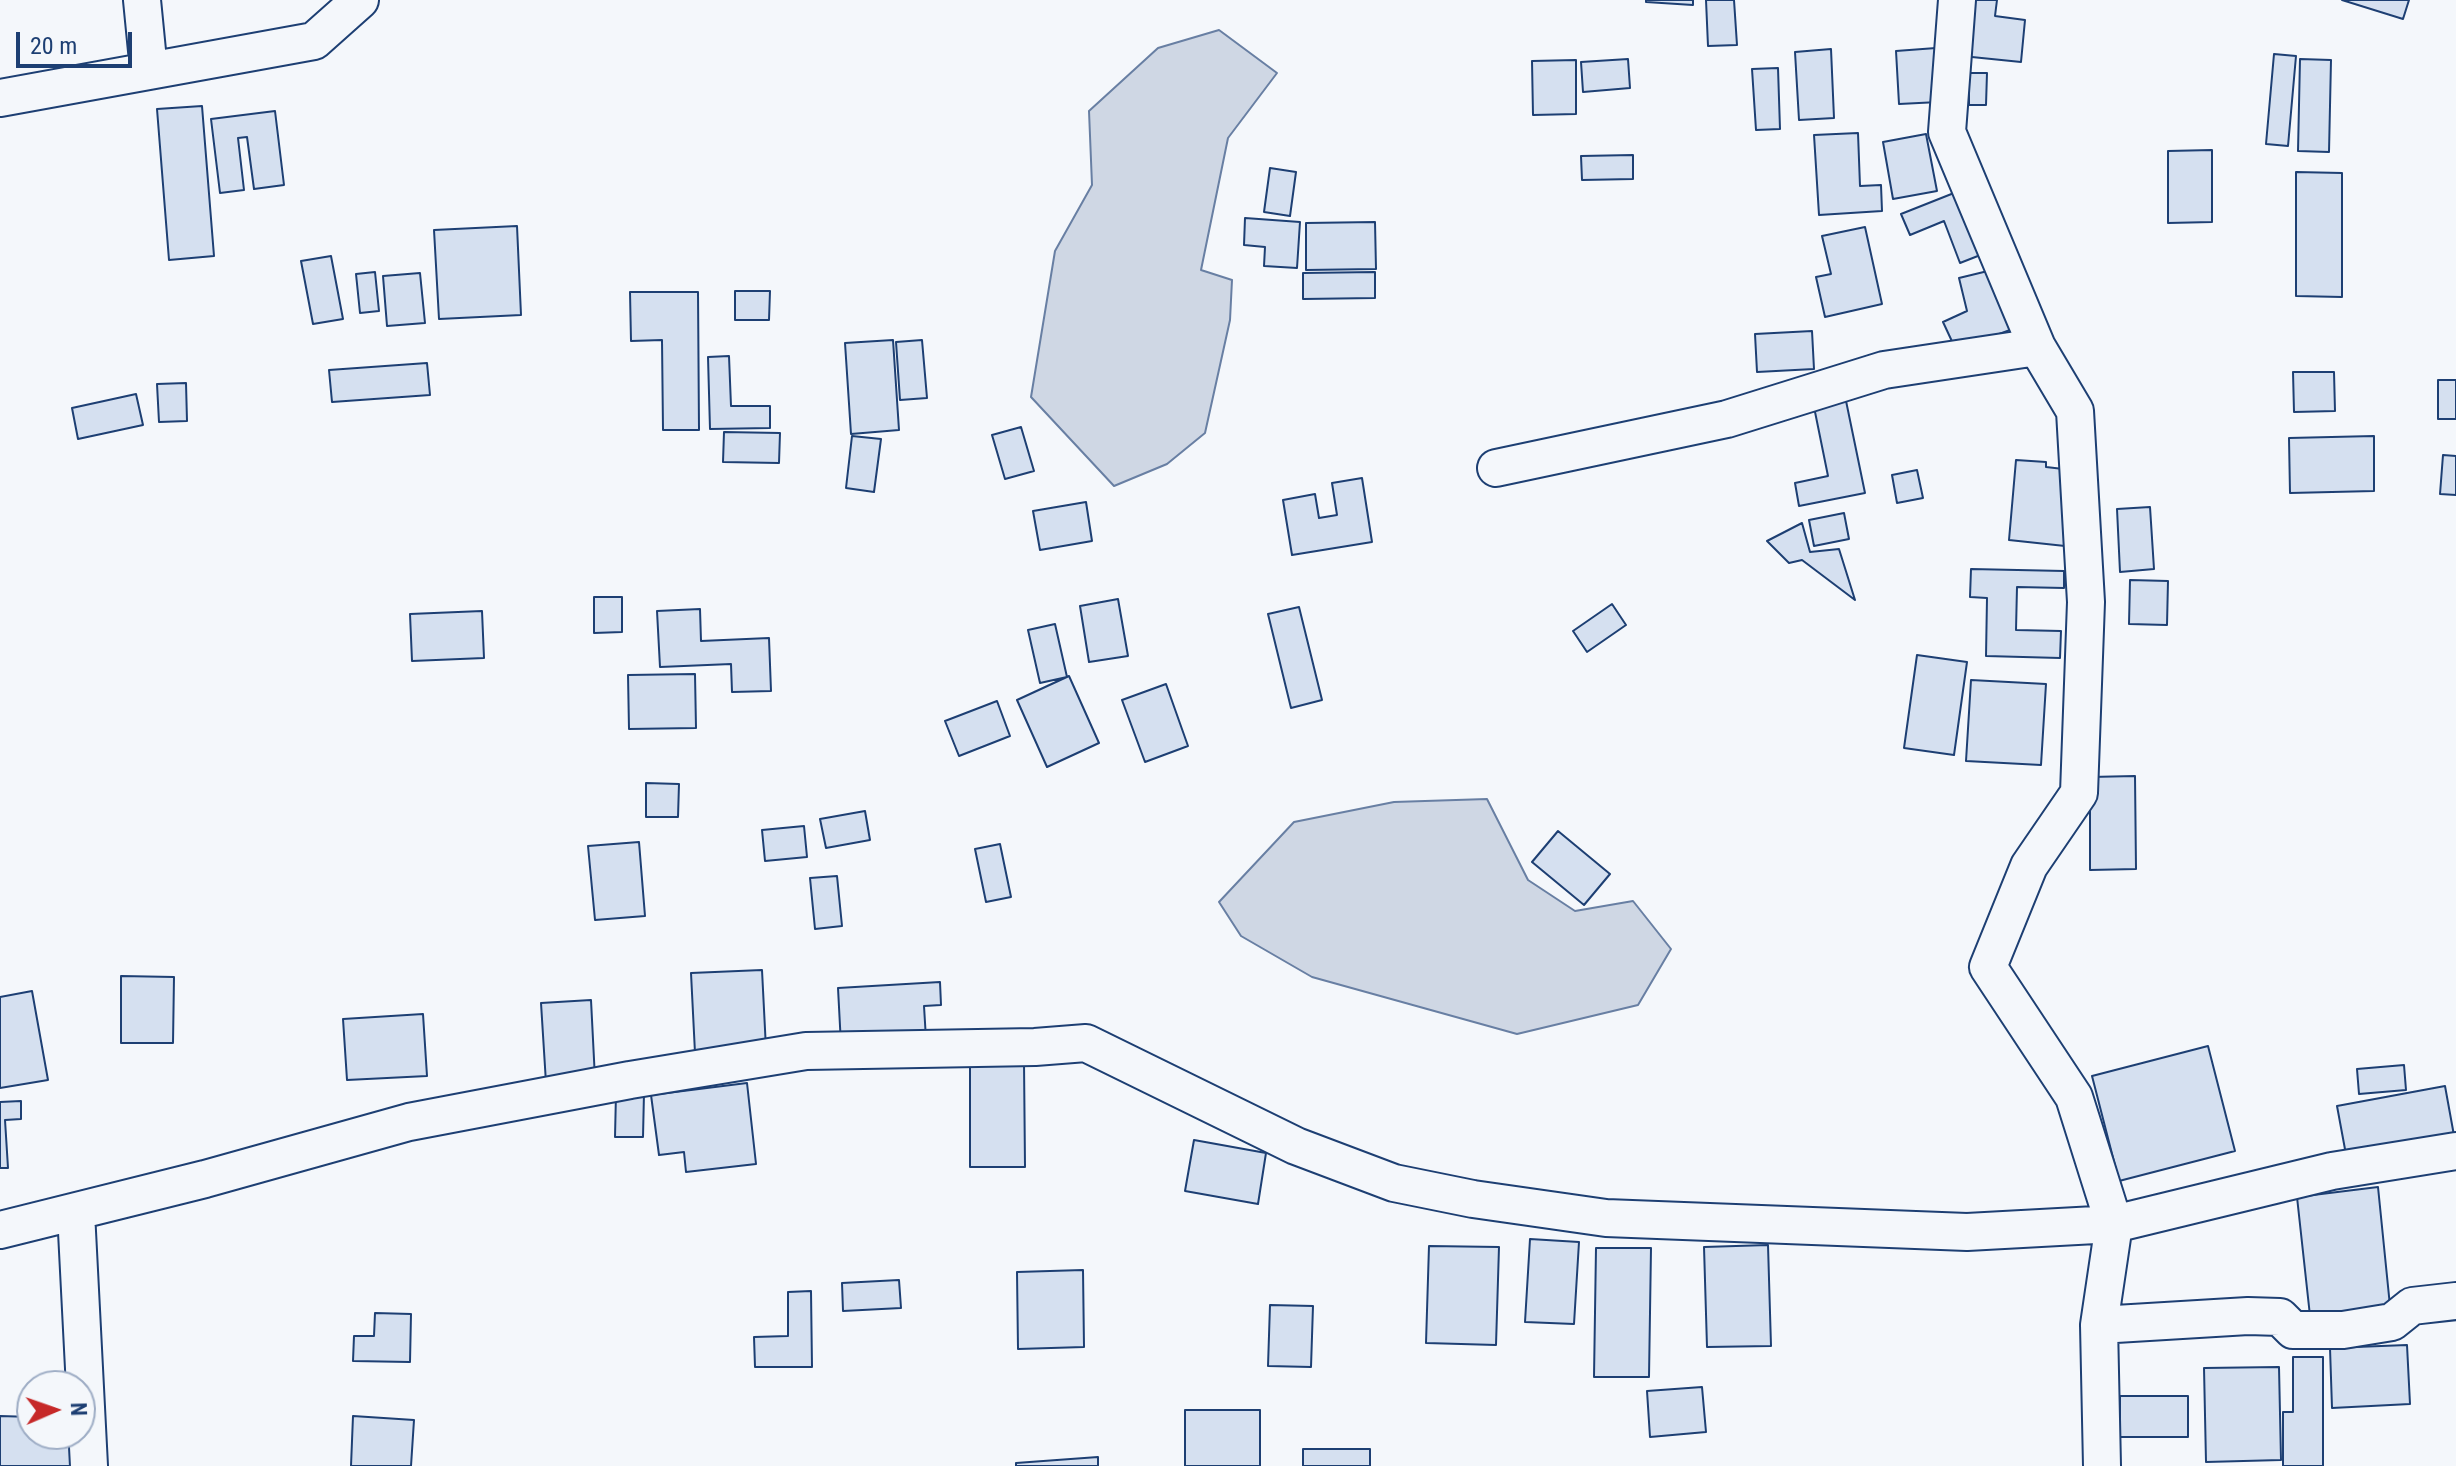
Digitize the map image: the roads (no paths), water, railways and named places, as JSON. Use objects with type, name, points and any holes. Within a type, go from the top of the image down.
[{"type":"street","points":[[142,0],[149,71]]},
{"type":"street","points":[[0,98],[314,41],[360,0]]},
{"type":"street","points":[[1957,0],[1947,132],[2037,347],[2075,411],[2086,602],[2079,793],[2029,866],[1988,967],[2074,1097],[2114,1224],[2099,1325],[2102,1466]]},
{"type":"street","points":[[1496,468],[1727,419],[1884,370],[2037,347]]},
{"type":"street","points":[[0,1230],[409,1122],[630,1080],[806,1051],[1035,1047],[1086,1043],[1296,1146],[1394,1183],[1473,1199],[1606,1218],[1967,1232],[2114,1224],[2332,1171],[2456,1151]]},
{"type":"street","points":[[76,1212],[89,1466]]},
{"type":"street","points":[[2099,1325],[2248,1316],[2280,1317],[2293,1330],[2343,1330],[2392,1322],[2412,1306],[2456,1301]]}]
